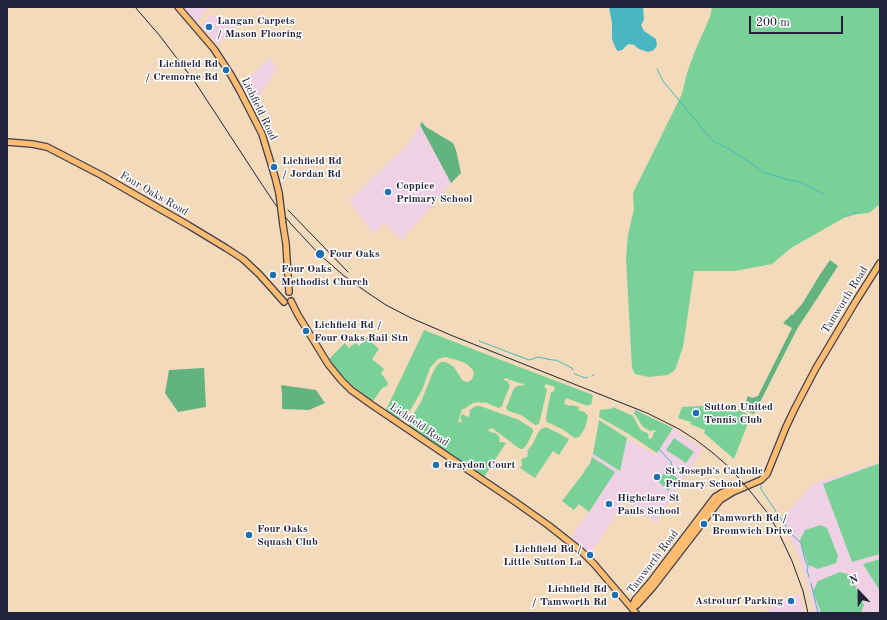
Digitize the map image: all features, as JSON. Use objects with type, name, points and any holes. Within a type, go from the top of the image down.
[{"type":"main road","name":"Lichfield Road","points":[[178,7],[214,48],[240,91],[262,134],[279,193],[286,244],[288,284],[286,293]]},
{"type":"main road","name":"Four Oaks Road","points":[[7,142],[45,146],[101,175],[226,248],[248,263],[287,302]]},
{"type":"main road","name":"Tamworth Road","points":[[632,608],[635,600],[649,584],[715,497],[733,488],[743,488],[761,480],[767,474],[786,427],[816,368],[880,263]]},
{"type":"main road","name":"Four Oaks Road","points":[[276,292],[286,293]]},
{"type":"main road","points":[[286,293],[292,296],[287,302],[283,298],[286,293]]},
{"type":"main road","name":"Lichfield Road","points":[[287,302],[298,315],[333,370],[351,390],[548,525],[581,551],[636,613]]},
{"type":"shaded area","points":[[182,7],[209,7],[197,22]]},
{"type":"shaded area","points":[[211,14],[224,22],[229,17],[237,23],[218,46],[201,26]]},
{"type":"shaded area","points":[[270,57],[276,69],[259,97],[251,102],[242,85]]},
{"type":"shaded area","points":[[420,125],[451,183],[401,240],[384,223],[374,234],[349,201],[406,146]]},
{"type":"shaded area","name":"St Joseph's Catholic Primary School","points":[[673,428],[703,449],[656,523],[625,501],[591,555],[571,538],[615,472],[592,457],[593,454],[620,471],[627,438],[655,455]]},
{"type":"shaded area","points":[[880,460],[880,559],[863,565],[880,591],[880,613],[815,613],[799,557],[781,518],[815,483],[878,463]]},
{"type":"shaded area","points":[[799,593],[804,613],[764,613],[783,601]]},
{"type":"green space","points":[[712,7],[880,7],[880,204],[869,213],[849,215],[791,248],[772,264],[735,271],[694,271],[683,347],[675,370],[668,375],[649,377],[635,374],[632,368],[626,258],[628,235],[634,209],[633,193],[682,94],[687,73],[710,17]]},
{"type":"green space","points":[[422,122],[426,127],[453,143],[461,173],[451,183],[420,125]]},
{"type":"green space","points":[[830,260],[838,266],[797,329],[754,414],[743,410],[748,396],[752,398],[758,396],[792,328],[783,323],[792,314],[794,314],[802,304]]},
{"type":"green space","points":[[424,330],[593,395],[591,405],[588,406],[566,398],[564,404],[579,407],[578,410],[585,412],[588,416],[585,428],[579,437],[575,438],[562,429],[547,422],[546,419],[551,392],[554,391],[555,387],[546,384],[544,387],[547,390],[539,424],[535,425],[521,415],[508,411],[506,408],[514,388],[524,384],[505,378],[504,380],[509,382],[508,383],[510,386],[502,406],[499,408],[484,402],[473,403],[462,409],[458,422],[462,421],[460,418],[462,414],[468,417],[471,409],[476,406],[480,406],[519,420],[533,429],[533,432],[527,444],[523,449],[520,449],[492,428],[488,430],[499,436],[499,442],[506,443],[484,477],[410,427],[409,424],[409,421],[421,402],[437,365],[441,362],[448,363],[454,367],[462,380],[468,382],[472,379],[474,374],[473,370],[467,364],[446,357],[438,359],[430,368],[422,390],[406,417],[399,419],[386,410]]},
{"type":"green space","points":[[367,338],[379,349],[372,359],[384,369],[381,373],[388,383],[387,386],[382,388],[373,401],[351,385],[329,359],[345,343],[349,348],[355,343],[359,346]]},
{"type":"green space","points":[[204,368],[206,407],[178,412],[165,393],[169,370]]},
{"type":"green space","points":[[281,385],[316,390],[325,403],[309,410],[282,409]]},
{"type":"green space","points":[[723,405],[751,415],[734,459],[704,433],[705,430],[690,424],[691,422],[678,418],[682,407]]},
{"type":"green space","points":[[613,407],[633,416],[640,429],[648,434],[649,439],[652,438],[654,432],[656,431],[650,431],[643,427],[634,413],[635,410],[673,428],[657,453],[599,417],[600,410]]},
{"type":"green space","points":[[599,420],[627,438],[620,471],[593,454]]},
{"type":"green space","points":[[546,427],[569,439],[559,455],[553,451],[535,478],[520,468],[522,465],[521,459],[527,457],[527,451],[538,433],[541,429]]},
{"type":"green space","points":[[674,438],[694,452],[686,463],[666,450]]},
{"type":"green space","points":[[592,457],[615,472],[589,512],[579,504],[574,510],[562,501],[582,475]]},
{"type":"green space","points":[[880,463],[880,554],[852,562],[823,484]]},
{"type":"green space","points":[[667,470],[678,479],[668,491],[658,481]]},
{"type":"green space","points":[[821,525],[827,528],[838,556],[836,563],[818,569],[808,565],[800,540],[805,530]]},
{"type":"green space","points":[[880,559],[880,591],[863,564]]},
{"type":"green space","points":[[840,572],[850,575],[864,605],[861,613],[821,613],[813,591],[818,581]]},
{"type":"water","points":[[609,7],[643,7],[644,20],[641,25],[644,31],[656,39],[657,45],[654,50],[648,52],[630,44],[618,51],[612,39],[612,23]]},
{"type":"waterway","points":[[657,69],[663,81],[713,141],[731,150],[762,172],[800,182],[808,186]]},
{"type":"waterway","points":[[810,187],[823,194]]},
{"type":"waterway","points":[[844,216],[849,216],[857,212]]},
{"type":"waterway","points":[[479,341],[529,360],[538,357],[556,360],[572,368],[573,370]]},
{"type":"waterway","points":[[574,373],[585,378],[588,377]]},
{"type":"waterway","points":[[659,449],[671,461],[671,465],[675,467]]},
{"type":"waterway","points":[[678,468],[686,473]]},
{"type":"waterway","points":[[761,485],[761,489],[791,534],[801,543],[808,567],[807,570],[809,577]]},
{"type":"waterway","points":[[811,583],[818,613]]},
{"type":"railway","points":[[135,7],[160,36],[195,82],[275,204],[291,224],[319,254],[343,275],[365,291],[386,305],[411,318],[647,413],[679,429],[696,440],[730,468],[766,511],[777,529],[792,561],[803,591],[808,613]]},
{"type":"railway","points":[[288,210],[348,272]]},
{"type":"place","name":"Langan Carpets / Mason Flooring","points":[[209,27]]},
{"type":"place","name":"Lichfield Rd / Cremorne Rd","points":[[226,70]]},
{"type":"place","name":"Lichfield Rd / Jordan Rd","points":[[274,167]]},
{"type":"place","name":"Coppice Primary School","points":[[388,192]]},
{"type":"place","name":"Four Oaks","points":[[320,254]]},
{"type":"place","name":"Four Oaks Methodist Church","points":[[273,275]]},
{"type":"place","name":"Lichfield Rd / Four Oaks Rail Stn","points":[[306,331]]},
{"type":"place","name":"Sutton United Tennis Club","points":[[696,413]]},
{"type":"place","name":"Graydon Court","points":[[436,465]]},
{"type":"place","name":"St Joseph's Catholic Primary School","points":[[657,477]]},
{"type":"place","name":"Highclare St Pauls School","points":[[609,504]]},
{"type":"place","name":"Tamworth Rd / Bromwich Drive","points":[[704,524]]},
{"type":"place","name":"Four Oaks Squash Club","points":[[249,535]]},
{"type":"place","name":"Lichfield Rd / Little Sutton La","points":[[590,555]]},
{"type":"place","name":"Lichfield Rd / Tamworth Rd","points":[[615,595]]},
{"type":"place","name":"Astroturf Parking","points":[[791,601]]}]
